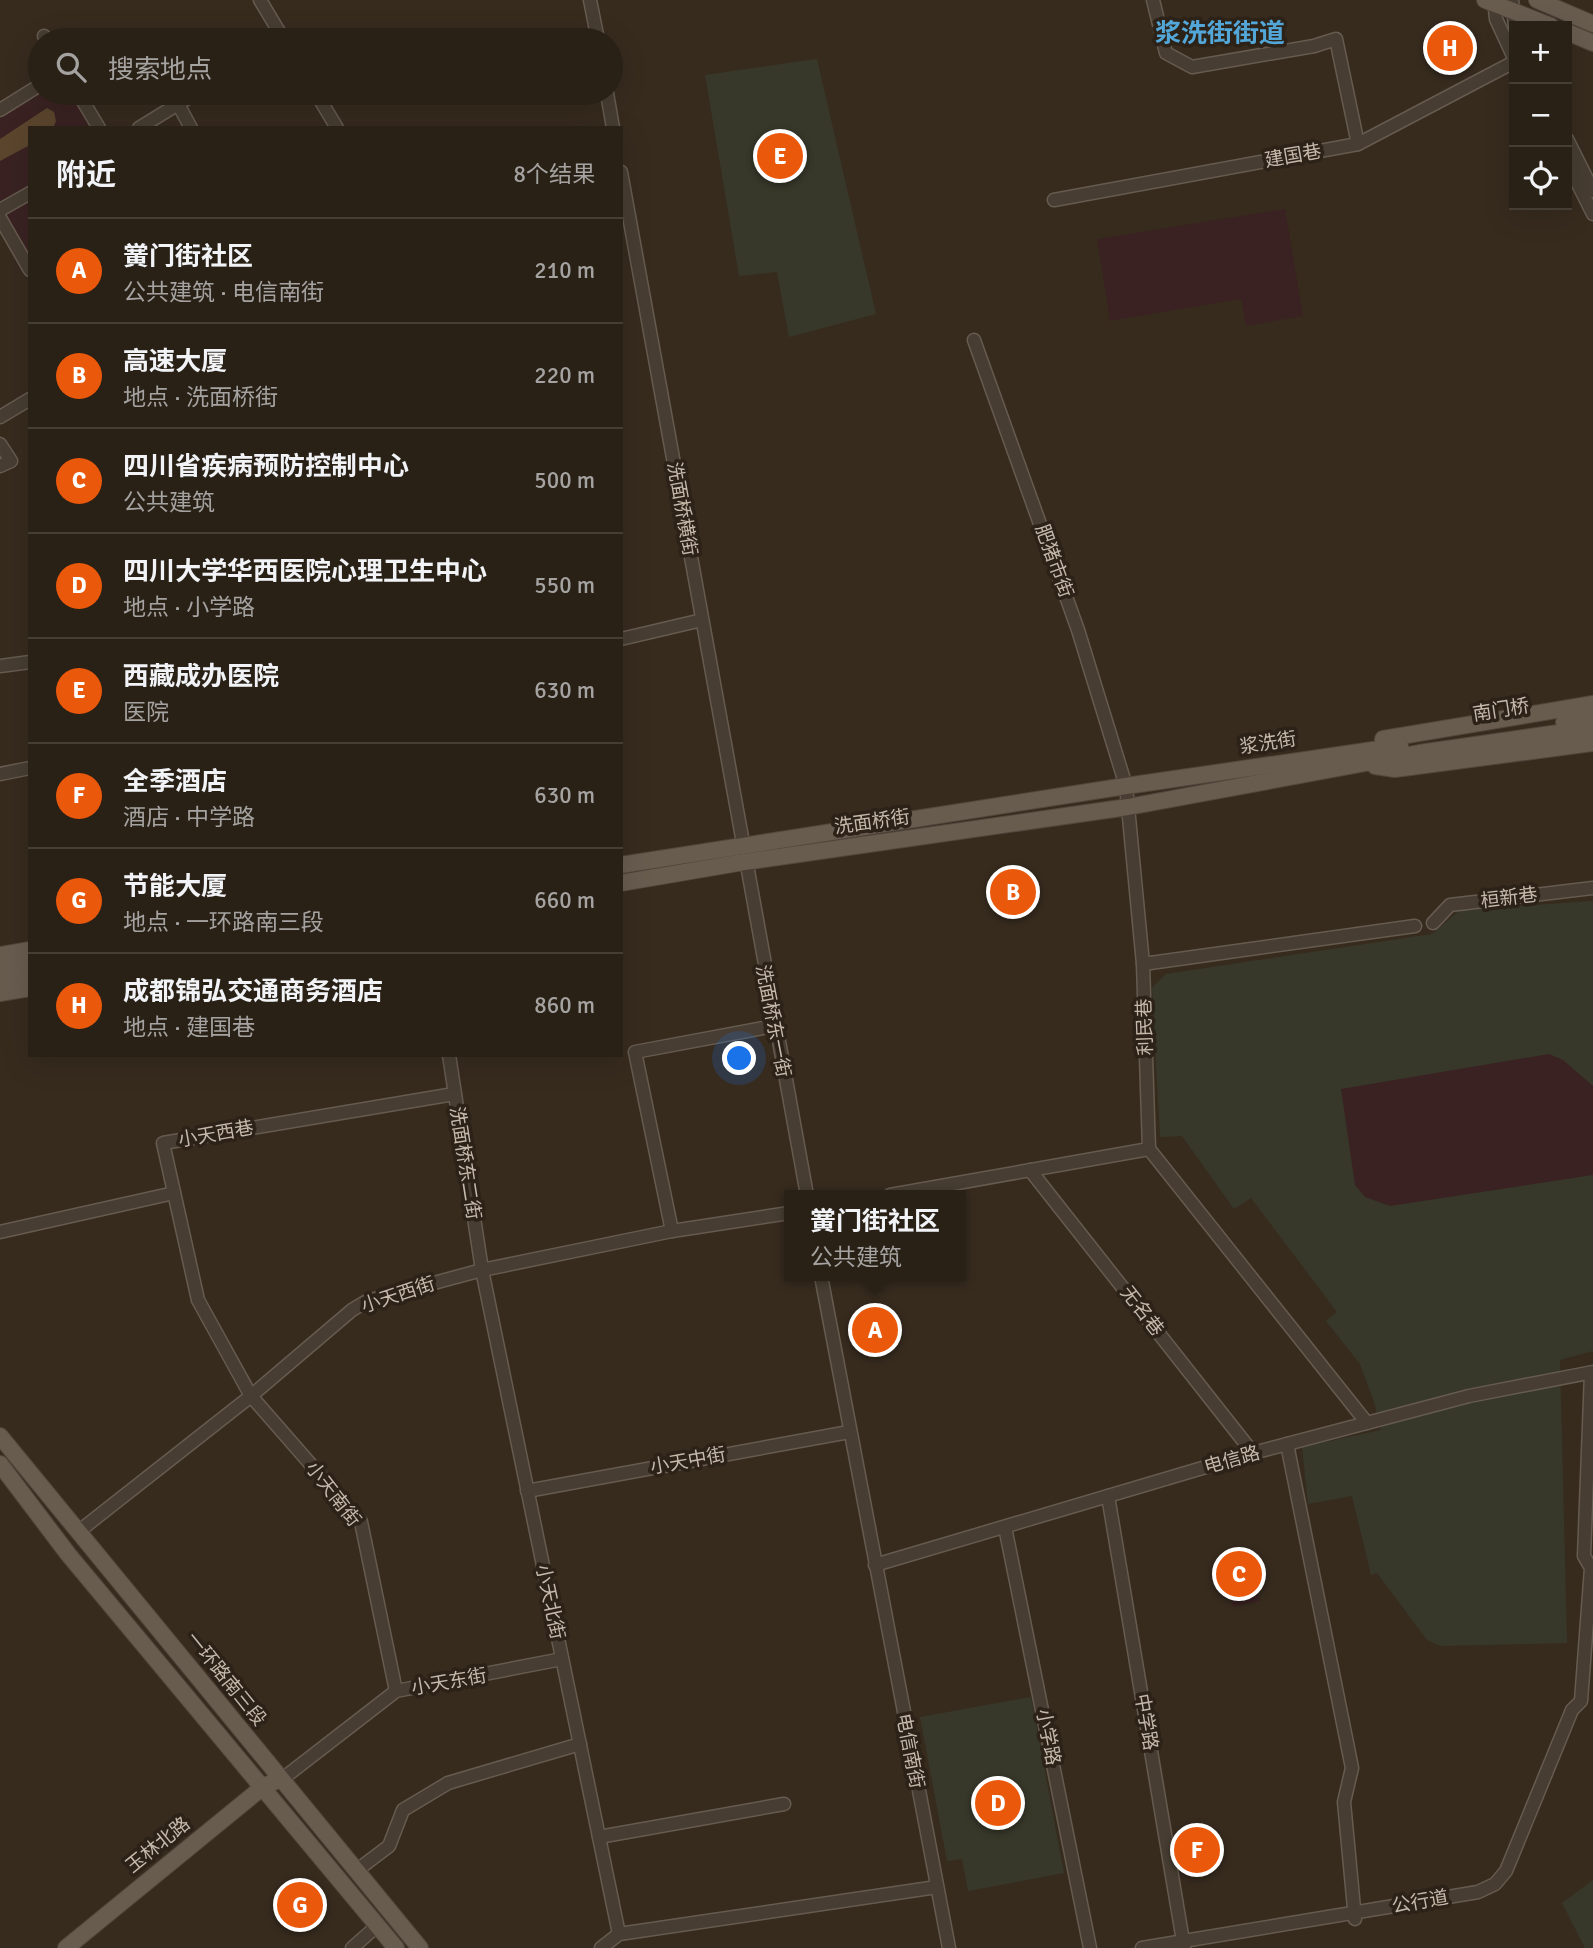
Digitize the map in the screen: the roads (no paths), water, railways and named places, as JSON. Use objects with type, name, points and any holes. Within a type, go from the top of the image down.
[{"type":"main road","points":[[1537,0],[1593,24]]},
{"type":"main road","points":[[1491,1],[1537,21]]},
{"type":"main road","points":[[1572,34],[1593,43]]},
{"type":"main road","points":[[1352,758],[1382,739],[1593,705]]},
{"type":"main road","name":"南门桥","points":[[1418,749],[1593,717]]},
{"type":"main road","name":"南门桥","points":[[1418,749],[1593,729]]},
{"type":"main road","name":"浆洗街","points":[[1128,807],[1352,758],[1395,768],[1593,743]]},
{"type":"main road","name":"浆洗街","points":[[1125,786],[1418,749]]},
{"type":"main road","name":"洗面桥街","points":[[623,883],[744,854],[1125,786]]},
{"type":"main road","name":"洗面桥街","points":[[623,865],[744,854],[1128,807]]},
{"type":"main road","points":[[0,955],[28,950]]},
{"type":"main road","points":[[0,967],[28,962]]},
{"type":"main road","points":[[0,978],[28,973]]},
{"type":"main road","points":[[0,993],[28,988]]},
{"type":"main road","name":"一环路南三段","points":[[0,1436],[420,1948]]},
{"type":"main road","name":"一环路南三段","points":[[0,1464],[68,1554],[264,1786],[396,1948]]},
{"type":"main road","name":"玉林北路","points":[[66,1948],[264,1786],[281,1780]]},
{"type":"main road","points":[[350,1891],[350,1879],[360,1876]]},
{"type":"street","points":[[260,0],[276,28]]},
{"type":"street","points":[[590,0],[595,28]]},
{"type":"street","points":[[1153,0],[1166,53],[1192,68],[1314,46],[1336,39],[1358,144]]},
{"type":"street","points":[[1491,1],[1509,49]]},
{"type":"street","name":"建国巷","points":[[1054,200],[1358,144],[1509,63]]},
{"type":"street","points":[[0,110],[28,92]]},
{"type":"street","points":[[85,105],[98,126]]},
{"type":"street","points":[[142,126],[176,105]]},
{"type":"street","points":[[179,105],[190,126]]},
{"type":"street","points":[[323,105],[336,126]]},
{"type":"street","points":[[609,105],[613,126]]},
{"type":"street","points":[[1571,147],[1593,191]]},
{"type":"street","points":[[1572,172],[1593,214]]},
{"type":"street","name":"洗面桥横街","points":[[623,183],[744,854]]},
{"type":"street","points":[[0,210],[28,194]]},
{"type":"street","points":[[0,218],[28,267]]},
{"type":"street","name":"肥猪市街","points":[[974,340],[1078,630],[1125,786]]},
{"type":"street","points":[[0,417],[28,400]]},
{"type":"street","points":[[0,444],[11,461],[0,466]]},
{"type":"street","points":[[623,639],[702,620]]},
{"type":"street","points":[[0,666],[28,662]]},
{"type":"street","points":[[0,774],[28,768]]},
{"type":"street","name":"利民巷","points":[[1125,786],[1143,964],[1149,1149]]},
{"type":"street","name":"洗面桥东一街","points":[[744,854],[806,1190]]},
{"type":"street","name":"桓新巷","points":[[1433,923],[1450,905],[1593,888]]},
{"type":"street","points":[[1143,964],[1415,926]]},
{"type":"street","points":[[672,1231],[635,1052],[774,1026]]},
{"type":"street","name":"洗面桥东二街","points":[[449,1057],[482,1270]]},
{"type":"street","name":"小天西巷","points":[[251,1396],[198,1300],[163,1143],[454,1094]]},
{"type":"street","points":[[918,1190],[1149,1149],[1367,1423]]},
{"type":"street","name":"无名巷","points":[[1030,1170],[1253,1453]]},
{"type":"street","points":[[0,1232],[174,1193]]},
{"type":"street","name":"小天西街","points":[[78,1532],[251,1396],[352,1310],[367,1301],[482,1270],[672,1231],[784,1214]]},
{"type":"street","name":"小天北街","points":[[482,1270],[619,1934]]},
{"type":"street","name":"电信南街","points":[[822,1281],[949,1948]]},
{"type":"street","name":"电信路","points":[[874,1565],[1253,1453],[1469,1396],[1592,1372]]},
{"type":"street","name":"公行道","points":[[1142,1948],[1181,1945],[1484,1897],[1511,1878],[1581,1701],[1591,1568],[1584,1556],[1592,1372]]},
{"type":"street","name":"小天南街","points":[[251,1396],[360,1522],[396,1691]]},
{"type":"street","name":"小天中街","points":[[527,1491],[849,1432]]},
{"type":"street","points":[[1287,1444],[1352,1768],[1344,1802],[1355,1917]]},
{"type":"street","name":"中学路","points":[[1108,1496],[1181,1945]]},
{"type":"street","name":"小学路","points":[[1005,1527],[1090,1948]]},
{"type":"street","name":"小天东街","points":[[281,1780],[396,1691],[562,1659]]},
{"type":"street","points":[[360,1876],[389,1846],[403,1810],[448,1783],[580,1744]]},
{"type":"street","points":[[599,1837],[784,1804]]},
{"type":"street","points":[[601,1948],[619,1934],[937,1887]]},
{"type":"street","points":[[352,1948],[378,1925]]},
{"type":"place","name":"成都锦弘交通商务酒店","points":[[1450,48]]},
{"type":"place","name":"西藏成办医院","points":[[780,156]]},
{"type":"place","name":"高速大厦","points":[[1013,892]]},
{"type":"place","name":"黉门街社区","points":[[875,1330]]},
{"type":"place","name":"四川省疾病预防控制中心","points":[[1239,1574]]},
{"type":"place","name":"四川大学华西医院心理卫生中心","points":[[998,1803]]},
{"type":"place","name":"全季酒店","points":[[1197,1850]]},
{"type":"place","name":"节能大厦","points":[[300,1905]]},
{"type":"district","name":"浆洗街街道","points":[[1220,34]]}]
